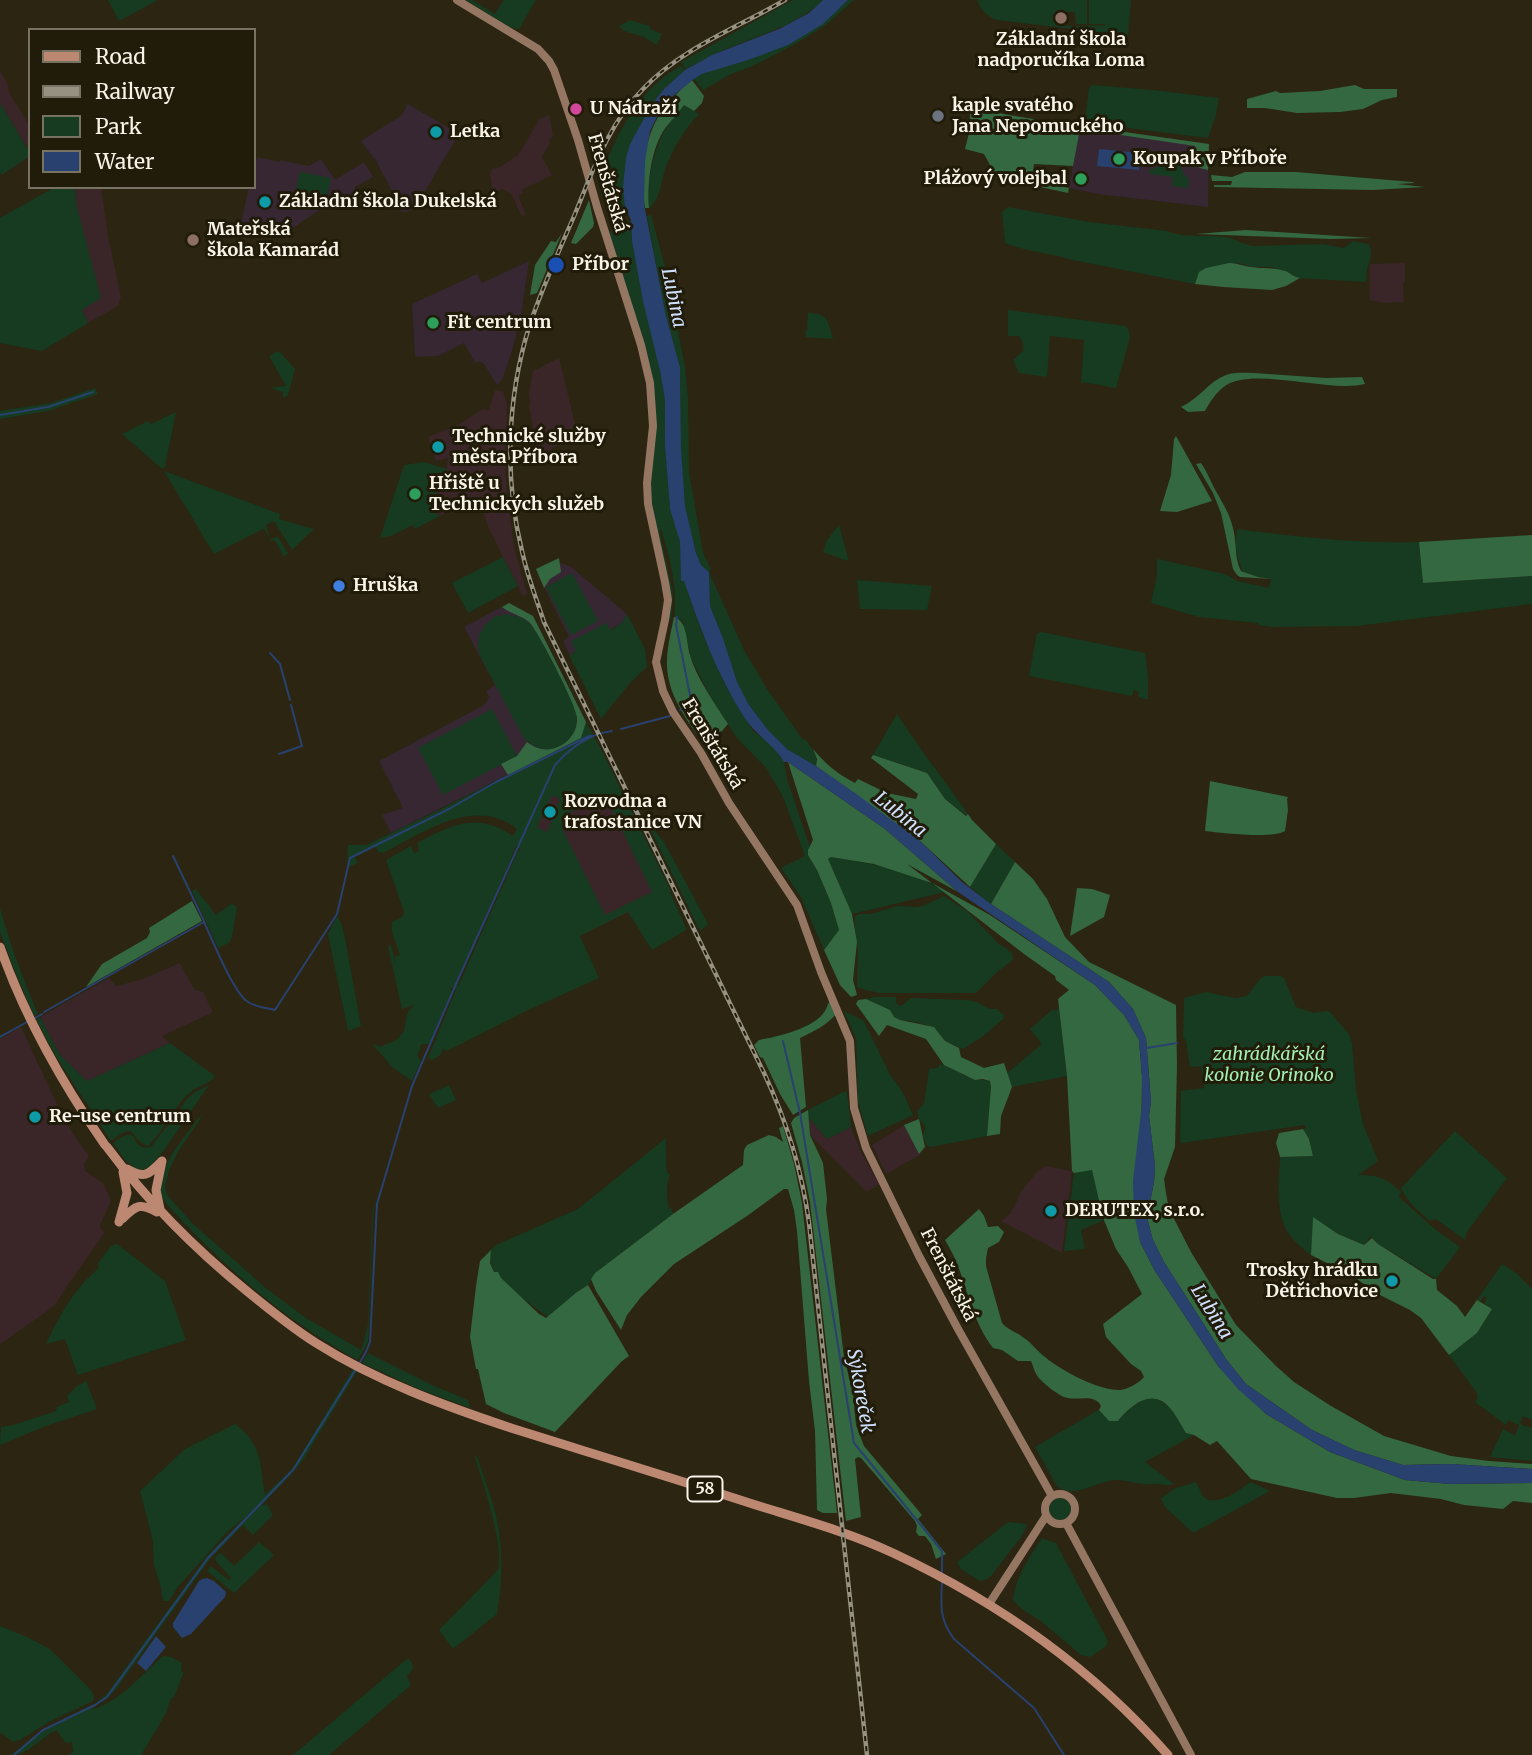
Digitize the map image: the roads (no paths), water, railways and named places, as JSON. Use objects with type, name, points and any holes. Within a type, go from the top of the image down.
[{"type":"main road","name":"Frenštátská","points":[[457,0],[538,50],[554,70],[641,345],[650,383],[653,413],[647,483],[648,504],[668,600],[656,662],[663,691],[673,714],[701,753],[736,814],[792,895],[850,1041],[854,1108],[866,1148],[958,1329],[1052,1496]]},
{"type":"main road","name":"58","points":[[0,947],[39,1039],[81,1109],[122,1167],[162,1214],[214,1264],[271,1311],[317,1343],[412,1392],[464,1412],[816,1524],[891,1552],[989,1604],[1041,1639],[1075,1664],[1168,1755]]},
{"type":"main road","points":[[122,1167],[144,1176],[162,1161],[156,1190],[162,1214]]},
{"type":"main road","points":[[122,1167],[127,1193],[119,1222],[141,1205],[162,1214]]},
{"type":"main road","points":[[989,1604],[1046,1517],[1045,1505],[1052,1496],[1064,1495],[1073,1502],[1074,1514],[1066,1523],[1055,1524],[1046,1517]]},
{"type":"main road","points":[[1066,1523],[1191,1755]]},
{"type":"water","points":[[823,0],[848,0],[823,24],[788,45],[702,74],[673,96],[650,131],[645,161],[644,204],[666,316],[680,367],[685,506],[696,553],[701,565],[709,572],[710,606],[737,682],[749,705],[787,749],[816,766],[920,841],[962,882],[991,904],[1109,982],[1133,1009],[1146,1038],[1151,1102],[1149,1116],[1155,1166],[1147,1218],[1153,1240],[1164,1262],[1226,1359],[1246,1384],[1312,1430],[1354,1450],[1403,1465],[1451,1464],[1532,1469],[1532,1483],[1450,1484],[1405,1480],[1330,1452],[1266,1414],[1238,1389],[1218,1366],[1155,1271],[1140,1242],[1134,1213],[1133,1181],[1142,1104],[1142,1076],[1139,1040],[1124,1015],[1095,985],[958,892],[885,829],[788,762],[784,762],[775,749],[748,723],[717,668],[684,581],[681,581],[680,542],[670,509],[665,446],[665,400],[643,301],[631,220],[625,207],[623,187],[626,158],[630,144],[652,104],[685,70],[712,55],[779,29],[809,13]]},
{"type":"water","name":"Koupak v Příboře","points":[[1099,149],[1140,153],[1139,170],[1097,166]]},
{"type":"water","points":[[207,1578],[226,1592],[225,1597],[191,1634],[182,1638],[173,1623],[199,1581]]},
{"type":"water","points":[[156,1636],[166,1647],[146,1671],[137,1663]]},
{"type":"waterway","points":[[0,415],[48,407],[93,392]]},
{"type":"waterway","points":[[677,617],[676,625],[691,700],[690,704],[680,710]]},
{"type":"waterway","points":[[270,653],[280,664],[290,700]]},
{"type":"waterway","points":[[279,754],[302,746],[291,705]]},
{"type":"waterway","points":[[621,729],[670,716]]},
{"type":"waterway","points":[[359,1364],[370,1342],[377,1204],[412,1086],[555,765],[580,743],[612,731]]},
{"type":"waterway","points":[[44,1012],[204,922],[230,978],[242,997],[254,1005],[275,1010],[337,914],[350,858],[449,809],[496,782],[592,736]]},
{"type":"waterway","points":[[173,856],[204,921]]},
{"type":"waterway","points":[[35,1018],[42,1014]]},
{"type":"waterway","points":[[0,1037],[27,1022]]},
{"type":"waterway","name":"Sýkoreček","points":[[783,1041],[800,1113],[854,1443],[942,1551],[942,1575]]},
{"type":"waterway","points":[[1147,1048],[1177,1043]]},
{"type":"waterway","points":[[14,1755],[43,1730],[107,1697],[208,1558],[293,1470],[356,1369]]},
{"type":"waterway","name":"Sýkoreček","points":[[942,1581],[941,1605],[949,1632],[1034,1708],[1064,1755]]},
{"type":"railway","points":[[785,0],[692,50],[675,62],[631,102],[611,132],[588,181],[529,327],[512,410],[512,495],[522,551],[544,622],[764,1073],[780,1110],[798,1165],[809,1223],[867,1755]]},
{"type":"place","name":"Základní škola nadporučíka Loma","points":[[1061,18]]},
{"type":"place","name":"U Nádraží","points":[[576,109]]},
{"type":"place","name":"kaple svatého Jana Nepomuckého","points":[[938,116]]},
{"type":"place","name":"Letka","points":[[436,132]]},
{"type":"place","name":"Koupak v Příboře","points":[[1119,159]]},
{"type":"place","name":"Plážový volejbal","points":[[1081,179]]},
{"type":"place","name":"Základní škola Dukelská","points":[[265,202]]},
{"type":"place","name":"Mateřská škola Kamarád","points":[[193,240]]},
{"type":"place","name":"Příbor","points":[[556,265]]},
{"type":"place","name":"Fit centrum","points":[[433,323]]},
{"type":"place","name":"Technické služby města Příbora","points":[[438,447]]},
{"type":"place","name":"Hřiště u Technických služeb","points":[[415,494]]},
{"type":"place","name":"Hruška","points":[[339,586]]},
{"type":"place","name":"Rozvodna a trafostanice VN","points":[[550,812]]},
{"type":"place","name":"Re-use centrum","points":[[35,1117]]},
{"type":"place","name":"DERUTEX, s.r.o.","points":[[1051,1211]]},
{"type":"place","name":"Trosky hrádku Dětřichovice","points":[[1392,1281]]},
{"type":"water label","name":"Lubina","points":[[673,298]]},
{"type":"water label","name":"Lubina","points":[[900,815]]},
{"type":"water label","name":"Lubina","points":[[1211,1312]]},
{"type":"park label","name":"zahrádkářská kolonie Orinoko","points":[[1269,1065]]}]
